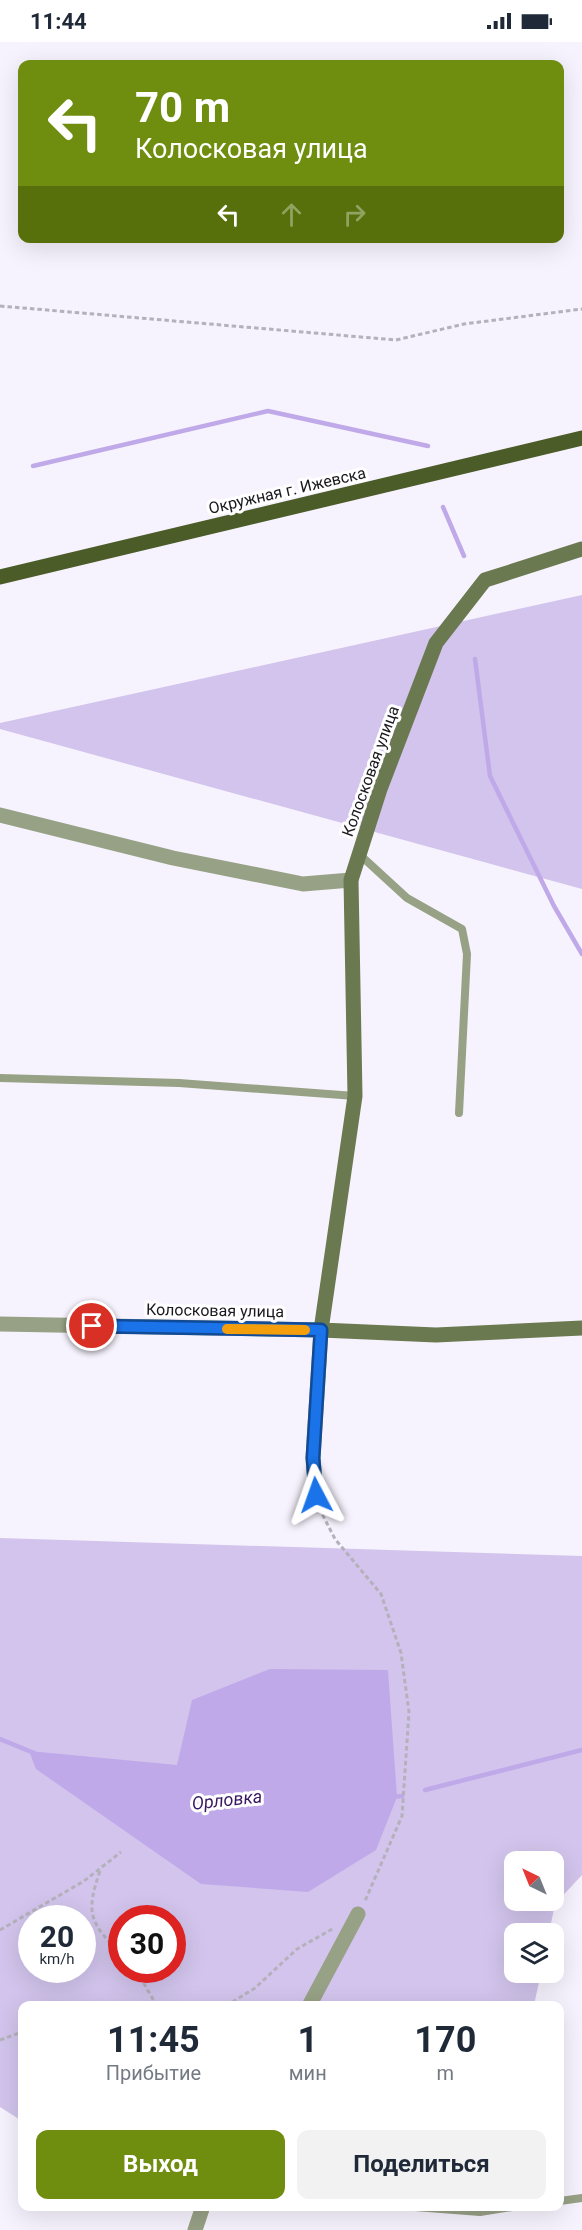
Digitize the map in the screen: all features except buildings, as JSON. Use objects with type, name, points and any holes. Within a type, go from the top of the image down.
[{"type":"main road","name":"Окружная г. Ижевска","points":[[0,577],[582,438]]},
{"type":"street","name":"Колосковая улица","points":[[321,1330],[355,1096],[351,880],[380,789],[436,643],[485,580],[582,549]]},
{"type":"street","points":[[0,815],[173,858],[303,884],[351,880]]},
{"type":"street","name":"Колосковая улица","points":[[0,1324],[321,1330],[436,1335],[582,1328]]},
{"type":"street","points":[[316,1495],[313,1458],[321,1330]]},
{"type":"street","points":[[312,2001],[358,1914]]},
{"type":"street","points":[[195,2230],[201,2211]]},
{"type":"lane","points":[[359,854],[407,898],[462,929],[467,954],[459,1113]]},
{"type":"lane","points":[[0,1078],[179,1083],[355,1096]]},
{"type":"lane","points":[[564,2200],[582,2198]]},
{"type":"lane","points":[[467,2211],[486,2211]]},
{"type":"path","points":[[0,306],[396,340],[464,324],[582,309]]},
{"type":"path","points":[[234,2001],[255,1988],[297,1949],[358,1914],[402,1816],[409,1712],[401,1653],[381,1594],[335,1539],[320,1511],[316,1495]]},
{"type":"path","points":[[0,1930],[100,1870],[121,1851]]},
{"type":"path","points":[[100,1870],[90,1900],[93,1919],[108,1938]]},
{"type":"path","points":[[144,1983],[154,2001]]},
{"type":"path","points":[[0,2040],[18,2033]]},
{"type":"shaded area","points":[[582,595],[582,889],[0,729],[0,723]]},
{"type":"shaded area","points":[[0,1538],[582,1556],[582,1875],[564,1894],[564,1851],[504,1851],[504,1911],[554,1911],[551,1923],[504,1923],[504,1983],[539,1983],[535,2001],[18,2001],[18,2118],[0,2107]]},
{"type":"water","points":[[270,1669],[388,1670],[397,1797],[376,1850],[308,1892],[201,1884],[36,1769],[29,1751],[177,1765],[192,1700]]},
{"type":"waterway","points":[[33,466],[268,411],[428,446]]},
{"type":"waterway","points":[[443,507],[464,556]]},
{"type":"waterway","points":[[475,659],[490,776],[554,906],[582,954]]},
{"type":"waterway","name":"Орловка","points":[[0,1739],[34,1753]]},
{"type":"waterway","name":"Орловка","points":[[425,1790],[582,1750]]},
{"type":"waterway","name":"Орловка","points":[[393,1797],[402,1796]]},
{"type":"slow traffic","points":[[227,1329],[305,1330]]},
{"type":"route","points":[[92,1326],[321,1330],[313,1458],[316,1495]]}]
